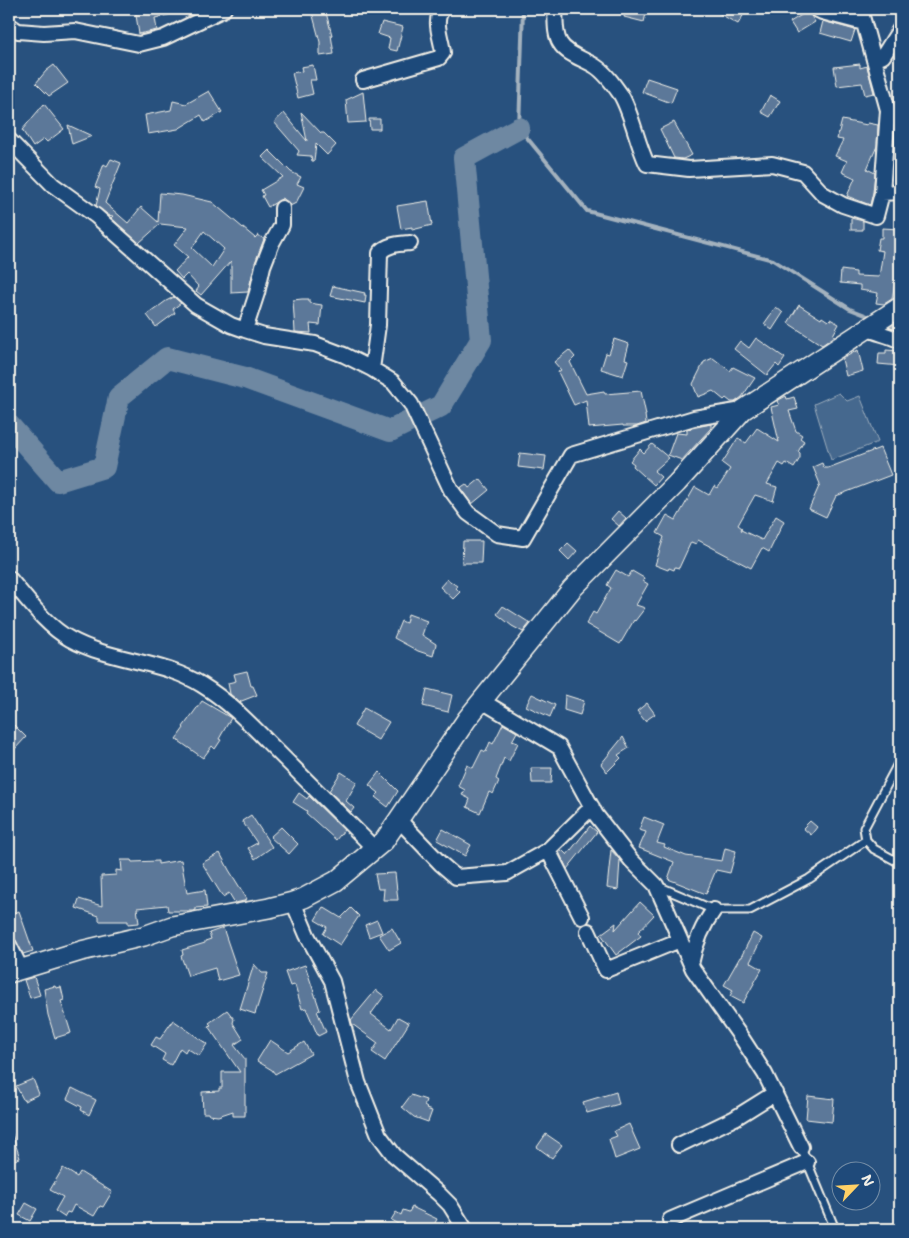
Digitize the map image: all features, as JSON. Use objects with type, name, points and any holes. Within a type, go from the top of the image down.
[{"type":"street","points":[[9,25],[18,31],[44,33],[75,31],[139,44],[163,38],[224,9]]},
{"type":"street","points":[[363,80],[439,58],[442,53],[442,47],[438,13],[443,9]]},
{"type":"street","points":[[555,9],[560,43],[569,51],[597,67],[611,81],[622,97],[648,164],[689,169],[772,164],[803,172],[823,194],[843,205],[876,216],[882,193],[888,110],[860,9]]},
{"type":"street","points":[[816,9],[864,22]]},
{"type":"street","points":[[874,60],[883,56],[900,29]]},
{"type":"street","points":[[9,140],[53,185],[96,216],[196,306],[231,325],[245,330],[264,336],[315,344],[344,355],[372,368],[393,382],[411,404],[451,490],[468,513],[497,534],[524,538],[572,455],[694,418],[743,410]]},
{"type":"street","points":[[882,193],[900,192]]},
{"type":"street","points":[[245,330],[257,293],[263,266],[272,242],[282,225],[282,208]]},
{"type":"street","points":[[372,368],[378,325],[380,252],[389,246],[410,243]]},
{"type":"street","points":[[881,320],[876,333],[891,336],[900,341]]},
{"type":"street","points":[[9,945],[15,971],[81,951],[144,936],[172,926],[293,902],[336,882],[384,841],[467,719],[572,589],[677,482],[743,410],[881,320]]},
{"type":"street","points":[[9,578],[48,622],[71,640],[106,653],[174,671],[201,684],[216,694],[244,719],[375,849]]},
{"type":"street","points":[[482,701],[560,747],[592,807],[631,860],[656,885],[691,964],[704,986],[743,1040],[775,1093],[801,1147]]},
{"type":"street","points":[[399,820],[456,877],[507,873],[548,850],[592,807]]},
{"type":"street","points":[[548,850],[582,917]]},
{"type":"street","points":[[293,902],[307,935],[332,981],[358,1082],[379,1135],[394,1155],[440,1194],[450,1205],[465,1229]]},
{"type":"street","points":[[691,964],[693,952],[704,924],[714,910]]},
{"type":"street","points":[[588,932],[606,970],[680,940]]},
{"type":"street","points":[[679,1145],[735,1118],[775,1093]]},
{"type":"street","points":[[670,1220],[807,1162]]},
{"type":"lane","points":[[900,760],[864,828],[866,840],[874,849],[900,863]]},
{"type":"lane","points":[[656,885],[714,910],[750,910],[809,879],[866,840]]},
{"type":"lane","points":[[801,1147],[835,1229]]},
{"type":"shaded area","points":[[839,393],[847,401],[860,396],[878,442],[831,460],[814,404]]},
{"type":"building","points":[[135,9],[175,9],[176,13],[155,18],[157,30],[139,34]]},
{"type":"building","points":[[325,9],[332,35],[334,54],[320,56],[320,42],[312,12]]},
{"type":"building","points":[[626,9],[647,9],[644,22],[624,17]]},
{"type":"building","points":[[711,9],[734,9],[744,14],[738,24]]},
{"type":"building","points":[[808,11],[815,22],[797,33],[790,22]]},
{"type":"building","points":[[823,21],[855,30],[851,42],[820,33]]},
{"type":"building","points":[[382,22],[403,27],[397,51],[388,49],[390,38],[378,34]]},
{"type":"building","points":[[860,64],[860,68],[867,66],[874,93],[865,95],[862,83],[837,86],[834,67]]},
{"type":"building","points":[[54,65],[68,83],[49,96],[36,83]]},
{"type":"building","points":[[313,65],[316,80],[310,80],[313,94],[298,98],[292,73],[302,71],[301,67]]},
{"type":"building","points":[[647,78],[677,88],[671,103],[642,92]]},
{"type":"building","points":[[209,91],[222,112],[205,122],[201,115],[178,129],[148,134],[145,115],[171,110],[173,101],[186,104]]},
{"type":"building","points":[[363,92],[366,122],[348,123],[346,100]]},
{"type":"building","points":[[770,95],[780,101],[770,117],[761,112]]},
{"type":"building","points":[[44,104],[64,129],[47,142],[44,139],[33,147],[22,130]]},
{"type":"building","points":[[301,112],[321,133],[324,133],[336,145],[327,155],[316,144],[314,161],[312,161],[311,156],[297,155],[299,151],[274,122],[284,113],[307,141]]},
{"type":"building","points":[[369,119],[380,119],[380,129],[370,129]]},
{"type":"building","points":[[842,120],[867,125],[868,123],[878,125],[877,146],[867,169],[875,173],[870,205],[847,196],[855,178],[842,172],[847,161],[835,156],[843,140],[837,139]]},
{"type":"building","points":[[674,122],[692,155],[683,159],[674,158],[660,129]]},
{"type":"building","points":[[68,125],[92,136],[72,144]]},
{"type":"building","points":[[895,132],[900,134],[900,153],[894,151]]},
{"type":"building","points":[[269,150],[291,172],[301,177],[297,184],[304,187],[296,203],[290,206],[283,198],[268,207],[262,196],[264,195],[261,190],[283,177],[262,157]]},
{"type":"building","points":[[111,159],[121,163],[105,203],[128,223],[141,207],[158,222],[160,193],[182,195],[212,202],[255,238],[258,235],[264,239],[255,263],[248,292],[231,293],[231,261],[201,295],[196,291],[199,287],[187,274],[182,279],[175,271],[188,257],[174,245],[188,227],[160,224],[139,243],[111,218],[113,216],[108,215],[96,206],[100,189],[95,187],[104,164],[107,166]],"holes":[[[204,231],[224,249],[212,267],[192,248]]]},
{"type":"building","points":[[428,201],[432,225],[412,230],[412,227],[401,229],[397,206]]},
{"type":"building","points":[[851,218],[863,221],[863,230],[851,230]]},
{"type":"building","points":[[882,228],[900,229],[900,283],[895,283],[892,299],[884,304],[876,303],[878,293],[860,290],[860,285],[840,283],[841,270],[856,272],[856,276],[879,277],[883,251],[877,250],[879,238],[882,238]]},
{"type":"building","points":[[333,286],[365,293],[365,303],[330,296]]},
{"type":"building","points":[[174,297],[181,303],[173,309],[175,313],[156,327],[147,315]]},
{"type":"building","points":[[309,299],[309,303],[322,305],[320,325],[310,324],[311,333],[295,332],[293,300]]},
{"type":"building","points":[[799,305],[821,319],[822,317],[828,321],[830,319],[839,324],[833,335],[835,336],[822,345],[788,323]]},
{"type":"building","points":[[776,307],[783,313],[772,330],[764,324]]},
{"type":"building","points":[[756,338],[785,358],[779,367],[776,364],[767,375],[734,349],[740,341],[749,348]]},
{"type":"building","points":[[614,339],[629,344],[625,359],[628,360],[623,376],[601,369],[606,353],[609,354]]},
{"type":"building","points":[[569,350],[575,357],[570,362],[586,394],[604,391],[605,394],[641,391],[646,423],[637,426],[623,425],[589,428],[586,400],[574,405],[558,372],[561,370],[554,362]]},
{"type":"building","points":[[858,350],[863,371],[846,376],[842,359]]},
{"type":"building","points":[[886,350],[900,351],[900,366],[878,364],[879,353],[886,353]]},
{"type":"building","points":[[713,358],[730,371],[733,367],[755,378],[742,397],[735,402],[731,402],[726,398],[724,400],[713,391],[698,397],[693,384],[704,362]]},
{"type":"building","points":[[786,396],[787,399],[794,397],[798,409],[789,411],[796,431],[802,435],[800,438],[804,441],[798,452],[800,458],[794,468],[786,463],[784,466],[779,463],[767,484],[777,487],[773,501],[755,495],[738,525],[742,528],[741,530],[762,540],[776,516],[784,521],[769,552],[762,548],[751,568],[698,540],[696,544],[691,542],[679,568],[675,567],[674,570],[669,568],[668,570],[655,565],[664,537],[657,533],[667,515],[676,520],[695,487],[709,495],[714,486],[718,488],[730,469],[722,463],[738,438],[746,443],[757,428],[779,442],[771,407],[779,405],[777,401]]},
{"type":"building","points":[[711,424],[711,428],[682,460],[668,455],[676,433],[687,434],[687,429]]},
{"type":"building","points":[[652,444],[669,458],[654,471],[661,477],[654,485],[630,461],[640,449],[644,453]]},
{"type":"building","points":[[880,448],[891,475],[836,496],[826,517],[809,509],[820,484],[813,467],[822,463],[824,468],[828,468]]},
{"type":"building","points":[[520,453],[546,456],[544,470],[518,467]]},
{"type":"building","points":[[480,479],[489,490],[472,504],[460,488],[466,484],[469,488]]},
{"type":"building","points":[[618,511],[626,518],[619,526],[611,519]]},
{"type":"building","points":[[463,541],[482,541],[481,563],[462,563]]},
{"type":"building","points":[[568,543],[577,551],[569,560],[560,551]]},
{"type":"building","points":[[616,570],[628,577],[632,571],[644,578],[643,581],[648,584],[636,605],[645,608],[634,620],[620,644],[586,624],[593,612],[596,614],[611,588],[607,585]]},
{"type":"building","points":[[447,579],[457,586],[456,588],[460,592],[453,599],[440,587]]},
{"type":"building","points":[[503,606],[530,623],[523,632],[497,614]]},
{"type":"building","points":[[408,614],[427,621],[422,635],[436,644],[433,656],[418,651],[394,638],[401,621],[406,623]]},
{"type":"building","points":[[247,671],[251,686],[253,686],[257,695],[239,702],[230,694],[228,683],[236,681],[234,674]]},
{"type":"building","points":[[427,689],[452,695],[448,712],[423,706]]},
{"type":"building","points":[[532,694],[555,705],[550,717],[526,706]]},
{"type":"building","points":[[565,695],[584,701],[580,715],[564,710]]},
{"type":"building","points":[[202,701],[231,718],[215,749],[212,746],[203,758],[176,739]]},
{"type":"building","points":[[647,703],[655,714],[645,721],[637,711]]},
{"type":"building","points":[[364,708],[389,722],[378,740],[354,726]]},
{"type":"building","points":[[503,724],[517,732],[512,741],[518,743],[509,761],[504,758],[496,779],[499,781],[493,794],[489,792],[480,813],[467,807],[470,799],[462,795],[465,790],[458,786],[467,765],[473,768],[482,750],[486,752],[490,742],[493,744]]},
{"type":"building","points":[[14,725],[26,737],[14,750],[9,745],[9,731]]},
{"type":"building","points":[[623,737],[629,748],[618,755],[621,758],[607,772],[601,764]]},
{"type":"building","points":[[531,768],[552,768],[551,783],[532,783]]},
{"type":"building","points":[[341,772],[357,782],[346,801],[354,808],[351,812],[329,791]]},
{"type":"building","points":[[379,772],[398,791],[388,807],[375,797],[379,793],[369,785]]},
{"type":"building","points":[[299,793],[307,799],[309,796],[344,830],[336,840],[306,813],[307,811],[293,802]]},
{"type":"building","points":[[251,815],[272,847],[255,859],[248,848],[257,843],[242,821]]},
{"type":"building","points":[[644,817],[664,825],[657,843],[686,856],[722,861],[725,848],[736,851],[730,873],[716,870],[706,894],[668,879],[674,862],[639,848],[646,832],[639,830]]},
{"type":"building","points":[[810,821],[817,827],[811,835],[803,828]]},
{"type":"building","points":[[590,826],[597,832],[567,869],[559,852],[562,850],[567,855]]},
{"type":"building","points":[[281,827],[298,844],[289,854],[270,837]]},
{"type":"building","points":[[443,829],[471,845],[465,856],[437,840]]},
{"type":"building","points":[[611,850],[620,860],[618,890],[607,888]]},
{"type":"building","points":[[220,853],[247,899],[244,901],[235,903],[229,893],[223,897],[202,863]]},
{"type":"building","points":[[121,860],[131,860],[132,862],[158,861],[158,864],[181,860],[187,893],[205,890],[207,907],[196,908],[194,911],[168,911],[167,905],[137,908],[139,923],[128,924],[128,921],[99,921],[99,916],[76,908],[79,899],[102,906],[101,876],[116,875],[116,870],[122,871]]},
{"type":"building","points":[[395,873],[398,900],[383,900],[384,889],[378,889],[375,874]]},
{"type":"building","points":[[640,902],[654,915],[638,932],[641,936],[616,955],[601,934],[616,923],[615,930]]},
{"type":"building","points":[[323,907],[341,918],[351,908],[359,916],[340,945],[323,934],[327,927],[315,920]]},
{"type":"building","points":[[19,911],[33,951],[23,954],[9,922],[9,915]]},
{"type":"building","points":[[377,920],[382,932],[369,937],[365,925]]},
{"type":"building","points":[[223,928],[239,975],[218,981],[215,968],[188,976],[181,956],[183,955],[182,950],[205,943],[205,941],[211,939],[209,933]]},
{"type":"building","points":[[392,928],[401,943],[389,950],[379,935]]},
{"type":"building","points":[[753,933],[762,938],[750,962],[762,969],[743,1003],[730,996],[733,990],[724,985]]},
{"type":"building","points":[[254,964],[262,973],[268,973],[255,1014],[240,1009]]},
{"type":"building","points":[[305,965],[320,1010],[317,1011],[326,1032],[318,1036],[306,1008],[302,1009],[295,985],[290,986],[285,972]]},
{"type":"building","points":[[34,977],[40,995],[30,998],[24,980]]},
{"type":"building","points":[[55,986],[56,988],[61,987],[64,1000],[61,1001],[71,1033],[55,1038],[48,1015],[44,989]]},
{"type":"building","points":[[376,990],[384,996],[371,1014],[391,1029],[398,1017],[409,1023],[385,1061],[372,1052],[378,1043],[352,1024],[351,1020]]},
{"type":"building","points":[[227,1010],[234,1019],[233,1023],[243,1039],[234,1045],[245,1059],[245,1116],[233,1116],[233,1111],[218,1116],[203,1113],[202,1092],[219,1091],[219,1088],[222,1088],[222,1072],[240,1072],[208,1026],[211,1025],[209,1023]]},
{"type":"building","points":[[173,1020],[207,1044],[199,1056],[187,1048],[185,1052],[180,1048],[171,1065],[162,1060],[165,1054],[151,1045],[156,1037],[160,1039]]},
{"type":"building","points":[[270,1040],[288,1052],[304,1042],[311,1054],[275,1074],[257,1061]]},
{"type":"building","points":[[33,1079],[39,1094],[24,1101],[16,1086]]},
{"type":"building","points":[[72,1088],[96,1100],[89,1115],[81,1110],[82,1107],[67,1099]]},
{"type":"building","points":[[616,1092],[619,1104],[587,1113],[583,1102]]},
{"type":"building","points":[[411,1095],[426,1100],[424,1106],[432,1111],[428,1122],[414,1117],[402,1107]]},
{"type":"building","points":[[808,1096],[834,1099],[832,1122],[806,1119]]},
{"type":"building","points":[[629,1124],[640,1149],[615,1159],[609,1139],[617,1136],[614,1131]]},
{"type":"building","points":[[9,1131],[11,1131],[20,1158],[9,1162]]},
{"type":"building","points":[[546,1134],[562,1145],[552,1158],[537,1147]]},
{"type":"building","points":[[63,1168],[77,1177],[80,1172],[112,1192],[103,1207],[100,1206],[94,1216],[74,1205],[70,1213],[67,1212],[64,1217],[55,1211],[63,1197],[50,1190]]},
{"type":"building","points":[[26,1203],[37,1209],[30,1221],[19,1215]]},
{"type":"building","points":[[412,1207],[437,1219],[432,1229],[406,1229],[391,1220],[396,1212],[401,1215],[403,1210],[409,1212]]},
{"type":"waterway","points":[[523,9],[519,128],[587,211],[773,260],[850,309],[873,318]]},
{"type":"waterway","points":[[9,425],[58,481],[104,467],[119,397],[167,358],[245,378],[390,431],[441,406],[481,340],[464,158],[519,128]]},
{"type":"waterway","points":[[887,323],[900,329]]}]
